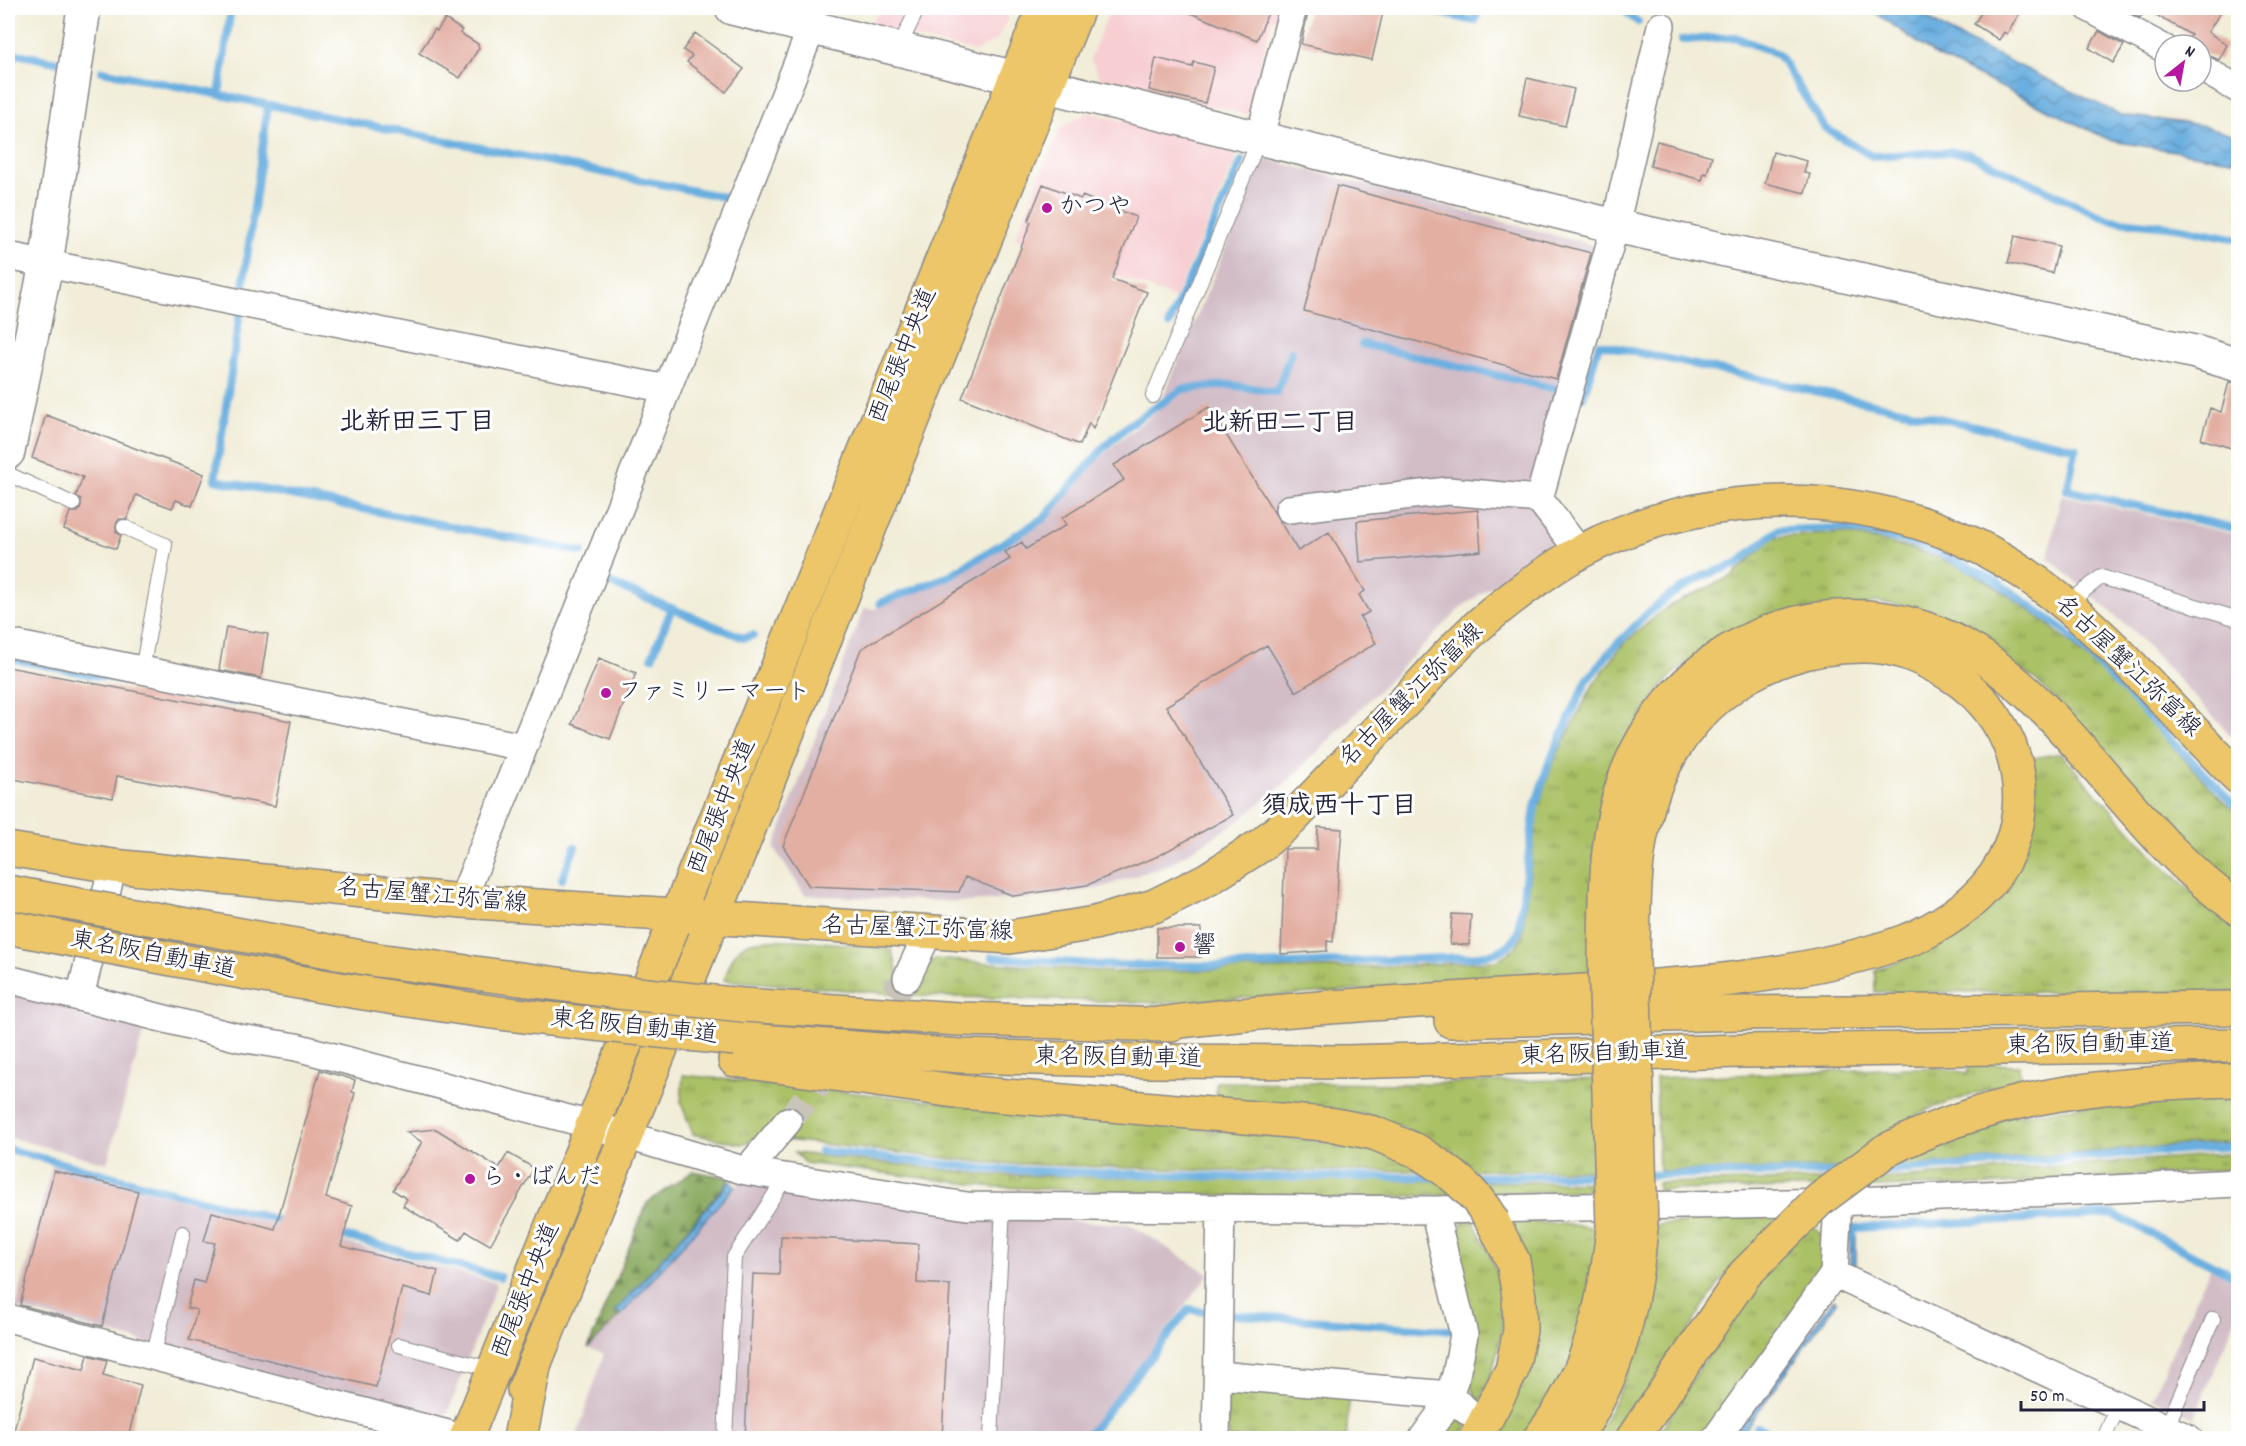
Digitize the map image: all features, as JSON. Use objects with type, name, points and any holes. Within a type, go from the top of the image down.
[{"type":"main road","name":"西尾張中央道","points":[[504,1438],[714,918],[1030,82],[1044,8]]},
{"type":"main road","name":"西尾張中央道","points":[[465,1438],[680,916],[1030,82],[1078,8]]},
{"type":"main road","name":"名古屋蟹江弥富線","points":[[8,849],[114,866],[462,901],[928,933],[1010,937],[1095,923],[1154,906],[1208,879],[1261,845],[1291,820],[1472,631],[1580,552],[1637,528],[1694,511],[1770,501],[1831,503],[1885,513],[1953,536],[1982,549],[2023,573],[2066,604],[2119,652],[2238,776]]},
{"type":"main road","points":[[1575,1438],[1599,1397],[1624,1335],[1633,1298],[1627,1228],[1619,958],[1606,883],[1614,818],[1626,777],[1652,725],[1690,679],[1727,651],[1769,632],[1827,617],[1880,617],[1906,622],[1933,631],[1986,659],[2037,702],[2184,865],[2238,908]]},
{"type":"main road","points":[[1149,1025],[1258,1011],[1677,986],[1815,965],[1895,945],[1923,933],[1972,899],[1984,888],[2009,847],[2018,822],[2018,775],[2012,748],[2000,722],[1982,699],[1958,680],[1906,652],[1876,646],[1818,649],[1783,658],[1756,670],[1715,699],[1696,717],[1664,766],[1652,794],[1638,851],[1619,958]]},
{"type":"main road","name":"東名阪自動車道","points":[[8,892],[377,960],[618,992],[742,1005],[959,1019],[1149,1025],[1352,1023],[1740,1013],[2238,1008]]},
{"type":"main road","name":"東名阪自動車道","points":[[8,927],[251,974],[736,1049],[1146,1061],[1346,1062],[1765,1051],[2238,1045]]},
{"type":"main road","points":[[736,1049],[962,1092],[1335,1125],[1374,1133],[1417,1151],[1449,1171],[1469,1189],[1493,1222],[1513,1261],[1519,1296],[1520,1330],[1512,1370],[1464,1415]]},
{"type":"main road","points":[[1633,1438],[1745,1274],[1819,1200],[1885,1150],[1953,1119],[2045,1096],[2156,1082],[2238,1080]]},
{"type":"main road","points":[[1540,1438],[1564,1400],[1596,1330],[1627,1228]]},
{"type":"main road","points":[[520,1438],[535,1362]]},
{"type":"street","points":[[8,452],[46,264],[84,8]]},
{"type":"street","points":[[732,8],[1615,226],[2195,352],[2238,365]]},
{"type":"street","points":[[1260,137],[1293,8]]},
{"type":"street","points":[[2089,8],[2153,43]]},
{"type":"street","points":[[1539,499],[1615,226],[1661,26]]},
{"type":"street","points":[[462,901],[812,27]]},
{"type":"street","points":[[2213,75],[2238,89]]},
{"type":"street","points":[[8,256],[667,388]]},
{"type":"street","points":[[1289,509],[1448,492],[1539,499],[1580,552]]},
{"type":"street","points":[[8,643],[524,747]]},
{"type":"street","points":[[80,996],[114,866]]},
{"type":"street","points":[[907,978],[928,933]]},
{"type":"street","points":[[8,979],[240,1038],[306,1050],[595,1126],[746,1171],[967,1206],[1434,1210],[1838,1202],[2238,1183]]},
{"type":"street","points":[[746,1171],[788,1121]]},
{"type":"street","points":[[1716,1438],[1834,1274],[1838,1202]]},
{"type":"street","points":[[1216,1438],[1221,1209]]},
{"type":"street","points":[[1434,1210],[1464,1335],[1464,1415]]},
{"type":"street","points":[[1834,1274],[2177,1434]]},
{"type":"street","points":[[8,1318],[465,1438]]},
{"type":"street","points":[[1218,1375],[1464,1415]]},
{"type":"street","points":[[1423,1438],[1444,1409],[1464,1415]]},
{"type":"lane","points":[[898,49],[918,8]]},
{"type":"lane","points":[[1153,396],[1260,137]]},
{"type":"lane","points":[[8,474],[73,504]]},
{"type":"lane","points":[[124,527],[165,545],[141,669]]},
{"type":"lane","points":[[2066,604],[2101,577],[2238,619]]},
{"type":"lane","points":[[725,1438],[734,1257],[786,1177]]},
{"type":"lane","points":[[991,1438],[1003,1207]]},
{"type":"lane","points":[[153,1357],[183,1233]]},
{"type":"lane","points":[[2177,1434],[2213,1319]]},
{"type":"lane","points":[[399,1345],[494,1370]]},
{"type":"lane","points":[[2104,1438],[2118,1407]]},
{"type":"shaded area","points":[[882,8],[1012,8],[998,39],[976,52],[867,27]]},
{"type":"shaded area","points":[[1111,8],[1281,8],[1278,19],[1272,18],[1248,115],[1100,79],[1090,58]]},
{"type":"shaded area","points":[[1088,112],[1239,151],[1175,298],[1015,238],[1060,128]]},
{"type":"shaded area","points":[[1263,158],[1599,247],[1531,490],[1555,542],[1463,606],[1290,779],[1239,821],[1170,864],[1100,888],[1033,898],[967,902],[805,895],[774,848],[864,608],[874,609],[948,580],[1042,524],[1089,468],[1116,443],[1157,412]]},
{"type":"shaded area","points":[[2061,495],[2238,535],[2238,743],[2133,631],[2048,558]]},
{"type":"shaded area","points":[[8,991],[146,1023],[107,1163],[8,1137]]},
{"type":"shaded area","points":[[52,1165],[497,1283],[448,1412],[435,1419],[16,1308]]},
{"type":"shaded area","points":[[740,1181],[962,1215],[1129,1224],[1209,1274],[1084,1438],[576,1438],[604,1354],[588,1348],[621,1315]]},
{"type":"shaded area","points":[[2210,1268],[2238,1283],[2238,1313],[2194,1418],[2152,1398]]},
{"type":"green space","points":[[1843,533],[1916,550],[1969,571],[2019,603],[2082,654],[2238,814],[2238,890],[2160,819],[2086,731],[2035,679],[1935,616],[1904,606],[1876,602],[1719,639],[1696,654],[1657,692],[1638,721],[1589,975],[1164,1003],[922,996],[724,980],[731,961],[740,948],[755,941],[771,940],[815,941],[892,949],[899,977],[917,980],[934,959],[1112,972],[1372,967],[1496,961],[1515,948],[1522,936],[1538,807],[1552,765],[1593,685],[1623,644],[1667,607],[1732,576],[1774,537]]},
{"type":"green space","points":[[2060,753],[2156,859],[2201,900],[2238,927],[2238,992],[1875,992],[1875,970],[1911,956],[1944,939],[1973,918],[1998,894],[2017,867],[2030,835],[2035,799],[2033,758]]},
{"type":"green space","points":[[1969,1064],[2019,1065],[2020,1079],[1926,1110],[1877,1137],[2057,1109],[2147,1100],[2238,1096],[2238,1141],[1894,1167],[1659,1171],[1656,1078],[1937,1067],[1967,1073]]},
{"type":"green space","points":[[683,1075],[1343,1144],[1386,1154],[1425,1138],[1393,1123],[1362,1114],[1216,1101],[1216,1082],[1401,1084],[1601,1079],[1603,1170],[1224,1171],[990,1163],[786,1140],[756,1139],[741,1144],[693,1134],[681,1103]]},
{"type":"green space","points":[[795,1153],[990,1175],[1601,1183],[1602,1190],[1314,1199],[995,1187],[805,1163]]},
{"type":"green space","points":[[2238,1153],[2238,1169],[1986,1185],[1658,1190],[1658,1183],[1895,1178]]},
{"type":"green space","points":[[693,1171],[731,1178],[617,1311],[621,1315],[588,1348],[647,1203]]},
{"type":"green space","points":[[1771,1215],[1810,1222],[1824,1238],[1824,1270],[1703,1438],[1656,1438],[1722,1333],[1734,1263],[1700,1311],[1666,1371],[1618,1438],[1594,1438],[1621,1387],[1640,1336],[1652,1282],[1657,1225]]},
{"type":"green space","points":[[1470,1217],[1484,1241],[1493,1264],[1500,1286],[1502,1308],[1497,1354],[1479,1403],[1468,1380],[1453,1245],[1463,1221]]},
{"type":"green space","points":[[1509,1219],[1601,1228],[1578,1347],[1524,1438],[1493,1438],[1517,1395]]},
{"type":"green space","points":[[1224,1388],[1350,1391],[1346,1438],[1229,1438]]},
{"type":"green space","points":[[1453,1415],[1467,1426],[1458,1438],[1439,1438]]},
{"type":"water","points":[[1869,8],[1914,8],[1946,30],[2121,115],[2201,125],[2238,136],[2238,161],[2112,141],[1935,55]]},
{"type":"water","points":[[730,1181],[735,1186],[621,1315],[616,1311]]},
{"type":"water","points":[[1850,1224],[1856,1225],[1856,1268],[1850,1268]]},
{"type":"water","points":[[1834,1299],[1837,1302],[1739,1438],[1731,1438]]},
{"type":"building","points":[[1178,8],[1270,8],[1257,40]]},
{"type":"building","points":[[1309,8],[1384,8],[1372,60],[1301,44]]},
{"type":"building","points":[[1984,8],[2023,8],[2007,34],[2004,32],[1999,40],[1974,24]]},
{"type":"building","points":[[2121,8],[2223,8],[2209,33],[2188,33],[2146,9],[2140,18]]},
{"type":"building","points":[[445,19],[462,30],[460,33],[478,44],[479,48],[460,78],[419,53],[435,29],[437,31]]},
{"type":"building","points":[[2099,31],[2124,45],[2113,63],[2089,48]]},
{"type":"building","points":[[695,33],[744,69],[726,92],[687,62],[692,56],[683,50]]},
{"type":"building","points":[[2213,35],[2227,45],[2219,60],[2213,57]]},
{"type":"building","points":[[1156,58],[1192,67],[1194,62],[1214,67],[1205,103],[1149,90]]},
{"type":"building","points":[[1527,78],[1574,89],[1565,126],[1519,116]]},
{"type":"building","points":[[1657,141],[1712,156],[1707,174],[1704,173],[1702,180],[1650,166]]},
{"type":"building","points":[[1773,152],[1807,161],[1804,173],[1810,174],[1805,193],[1765,183]]},
{"type":"building","points":[[1043,184],[1136,217],[1112,279],[1147,292],[1093,429],[1089,423],[1080,445],[962,398],[1031,222],[1028,221]]},
{"type":"building","points":[[1337,186],[1591,253],[1556,379],[1304,311]]},
{"type":"building","points":[[2015,236],[2059,246],[2052,273],[2008,263]]},
{"type":"building","points":[[2229,382],[2238,383],[2238,450],[2201,439],[2210,408],[2221,412]]},
{"type":"building","points":[[1209,407],[1298,551],[1329,532],[1365,591],[1359,595],[1369,612],[1360,617],[1376,643],[1296,692],[1267,645],[1166,706],[1233,815],[1156,857],[1087,885],[1014,896],[965,877],[959,892],[809,886],[783,846],[861,649],[1010,559],[1005,552],[1022,542],[1026,549],[1066,525],[1062,518],[1124,480],[1114,465]]},
{"type":"building","points":[[46,415],[204,474],[192,506],[176,500],[172,508],[136,495],[127,519],[119,519],[116,524],[116,532],[121,535],[116,549],[64,529],[70,512],[78,512],[81,507],[81,499],[76,496],[83,477],[32,458]]},
{"type":"building","points":[[1478,510],[1481,551],[1360,562],[1357,521]]},
{"type":"building","points":[[226,627],[268,634],[261,678],[219,670]]},
{"type":"building","points":[[599,658],[636,673],[610,739],[572,724]]},
{"type":"building","points":[[8,667],[291,721],[275,806],[117,776],[113,798],[8,778]]},
{"type":"building","points":[[1318,827],[1342,829],[1333,942],[1327,941],[1327,951],[1281,954],[1285,849],[1317,849]]},
{"type":"building","points":[[1452,914],[1471,915],[1469,945],[1450,944]]},
{"type":"building","points":[[1157,928],[1201,928],[1201,957],[1157,957]]},
{"type":"building","points":[[320,1070],[355,1080],[352,1092],[355,1093],[326,1198],[352,1206],[341,1246],[438,1271],[432,1296],[402,1288],[376,1387],[189,1340],[197,1310],[187,1308],[194,1280],[204,1283],[215,1243],[204,1241],[212,1212],[275,1229]]},
{"type":"building","points":[[436,1129],[499,1168],[508,1153],[534,1168],[490,1245],[466,1231],[460,1240],[403,1206],[407,1199],[393,1190],[422,1142],[406,1132]]},
{"type":"building","points":[[54,1171],[138,1191],[102,1326],[20,1305]]},
{"type":"building","points":[[781,1236],[918,1244],[917,1283],[950,1285],[942,1438],[745,1438],[753,1274],[779,1275]]},
{"type":"building","points":[[88,1355],[107,1360],[103,1375],[141,1385],[128,1438],[12,1438],[33,1357],[84,1370]]},
{"type":"waterway","points":[[219,95],[231,8]]},
{"type":"waterway","points":[[1419,8],[1475,21],[1479,8]]},
{"type":"waterway","points":[[1621,8],[1638,22]]},
{"type":"waterway","points":[[1682,40],[1735,37],[1778,54],[1825,128],[1872,156],[1951,152],[1969,154],[2110,220],[2176,227],[2238,239]]},
{"type":"waterway","points":[[8,52],[56,62]]},
{"type":"waterway","points":[[102,71],[729,198]]},
{"type":"waterway","points":[[243,287],[268,105]]},
{"type":"waterway","points":[[1169,324],[1242,161]]},
{"type":"waterway","points":[[240,313],[215,480],[582,552]]},
{"type":"waterway","points":[[1362,344],[1556,389]]},
{"type":"waterway","points":[[1583,397],[1599,344],[2076,448],[2067,490],[2238,529]]},
{"type":"waterway","points":[[880,603],[949,576],[1044,518],[1105,446],[1130,424],[1183,389],[1230,385],[1277,392],[1291,352]]},
{"type":"waterway","points":[[992,957],[1103,965],[1233,966],[1470,957],[1492,954],[1504,949],[1518,933],[1535,807],[1548,765],[1587,680],[1615,646],[1647,614],[1671,595],[1703,576],[1737,564],[1778,530],[1840,528],[1897,539],[1936,551],[1993,579],[2063,629],[2238,808]]},
{"type":"waterway","points":[[608,572],[605,581],[744,638],[753,635]]},
{"type":"waterway","points":[[652,657],[672,608]]},
{"type":"waterway","points":[[8,658],[232,702]]},
{"type":"waterway","points":[[562,879],[575,847]]},
{"type":"waterway","points":[[1875,1172],[2238,1146]]},
{"type":"waterway","points":[[8,1149],[286,1222]]},
{"type":"waterway","points":[[821,1151],[988,1169],[1219,1177],[1437,1177]]},
{"type":"waterway","points":[[1647,1175],[1839,1172]]},
{"type":"waterway","points":[[1470,1177],[1605,1175]]},
{"type":"waterway","points":[[1853,1234],[1853,1229],[1856,1228],[2113,1214],[2238,1278]]},
{"type":"waterway","points":[[336,1234],[500,1277]]},
{"type":"waterway","points":[[1086,1438],[1189,1309],[1211,1313]]},
{"type":"waterway","points":[[1228,1314],[1457,1331]]},
{"type":"waterway","points":[[1757,1427],[1784,1438]]},
{"type":"tunnel","points":[[788,1121],[907,978]]},
{"type":"place","name":"かつや","points":[[1047,208]]},
{"type":"place","name":"ファミリーマート","points":[[606,693]]},
{"type":"place","name":"響","points":[[1180,947]]},
{"type":"place","name":"ら・ばんだ","points":[[470,1179]]},
{"type":"district","name":"北新田三丁目","points":[[417,423]]},
{"type":"district","name":"北新田二丁目","points":[[1280,424]]},
{"type":"district","name":"須成西十丁目","points":[[1339,807]]}]
